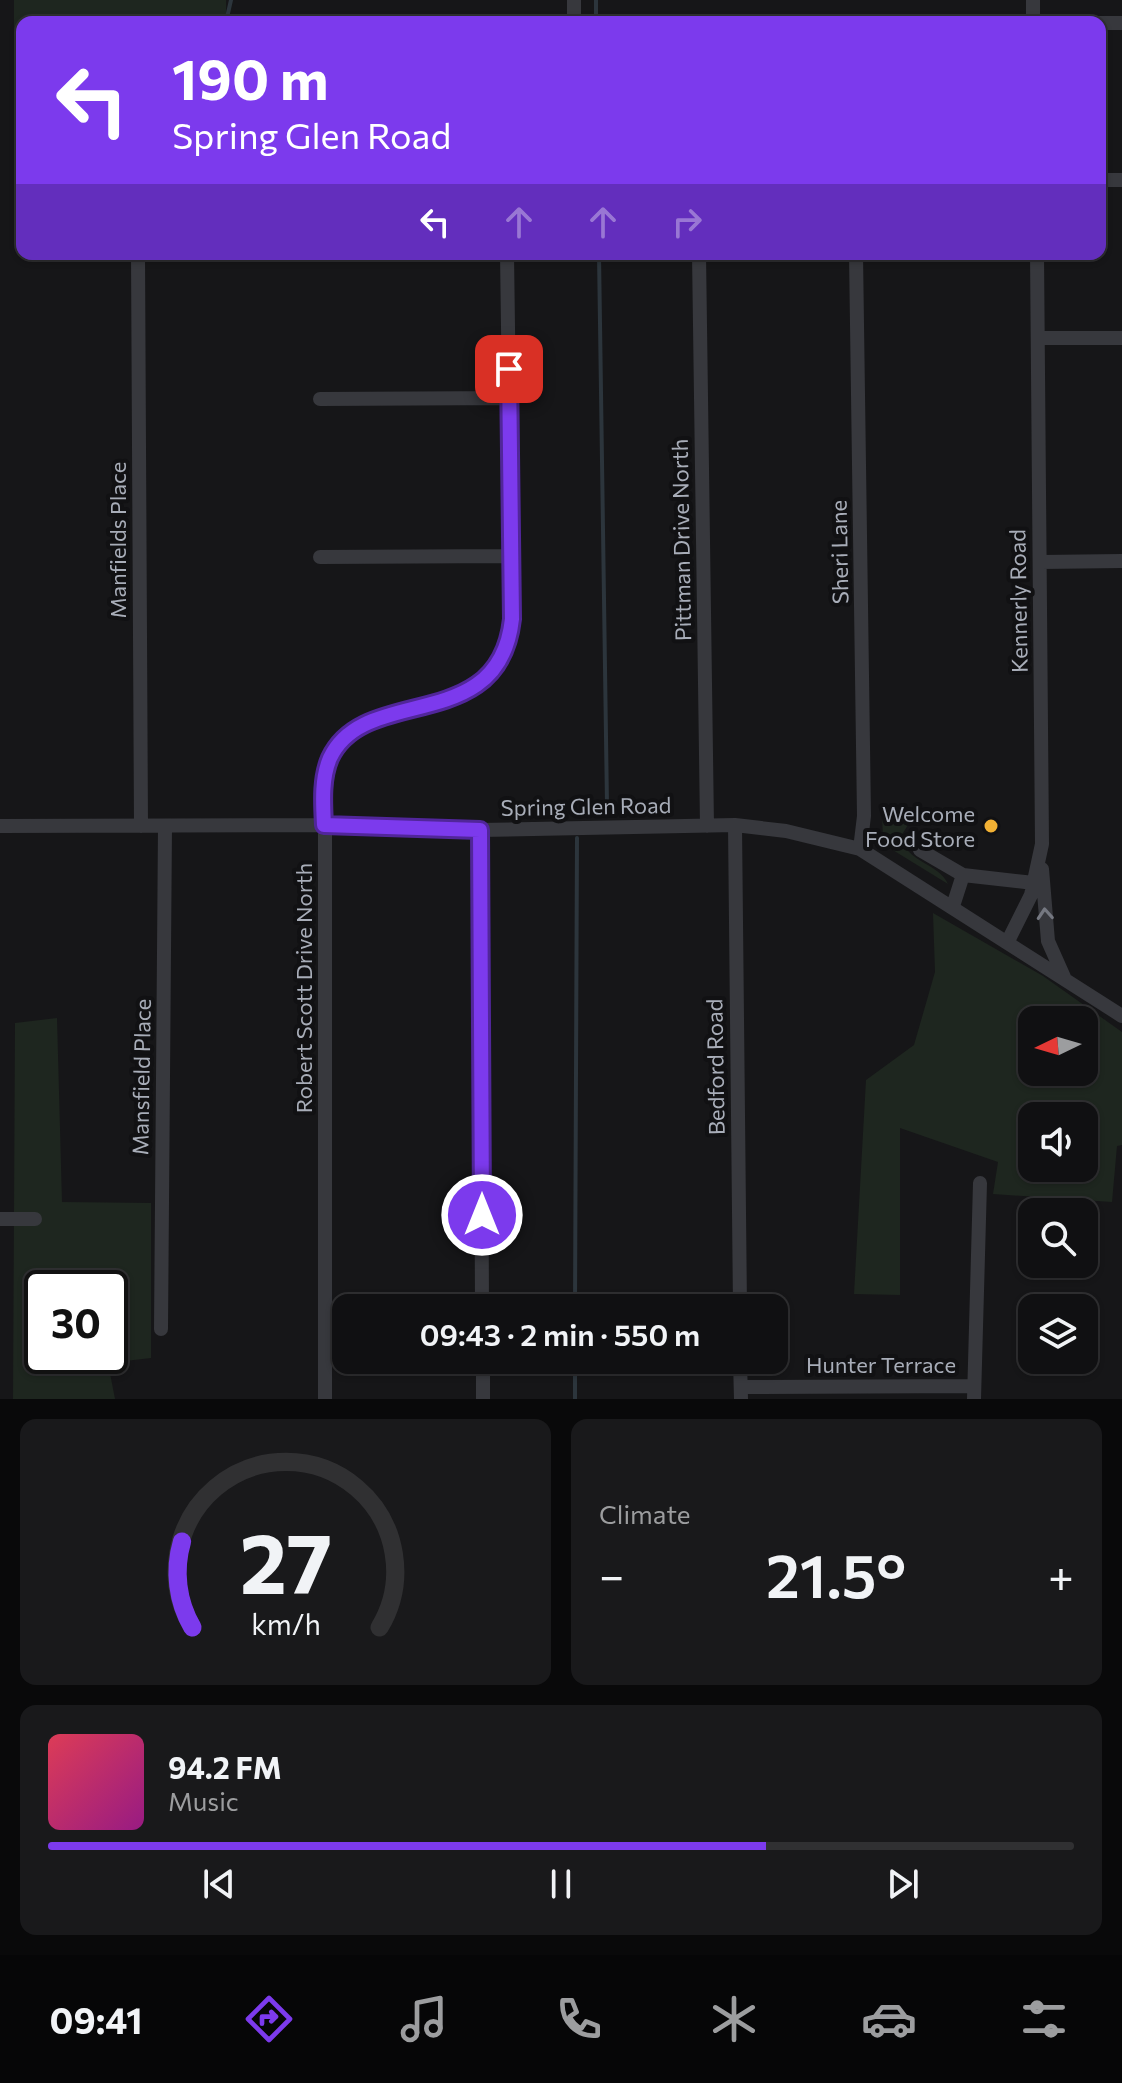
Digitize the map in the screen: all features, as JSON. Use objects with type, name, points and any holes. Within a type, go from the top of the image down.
[{"type":"street","name":"Manfields Place","points":[[138,260],[141,826]]},
{"type":"street","name":"Robert Scott Drive North","points":[[325,1399],[325,774],[330,758],[346,737],[384,719],[471,690],[499,665],[507,648],[512,619],[507,260]]},
{"type":"street","name":"Pittman Drive North","points":[[699,260],[707,826]]},
{"type":"street","name":"Sheri Lane","points":[[856,260],[864,816],[860,849]]},
{"type":"street","name":"Kennerly Road","points":[[1008,941],[1034,883],[1041,848],[1037,260]]},
{"type":"street","points":[[1038,338],[1122,338]]},
{"type":"street","points":[[320,399],[509,398]]},
{"type":"street","points":[[320,557],[511,556]]},
{"type":"street","points":[[1041,562],[1122,561]]},
{"type":"street","name":"Spring Glen Road","points":[[0,826],[324,825],[480,830],[735,825],[786,831],[860,849],[1122,1016]]},
{"type":"street","name":"Bedford Road","points":[[735,825],[740,1294]]},
{"type":"street","name":"Mansfield Place","points":[[161,1329],[165,826]]},
{"type":"street","points":[[480,830],[482,1294]]},
{"type":"street","points":[[1041,848],[1045,926],[1051,951],[1064,977]]},
{"type":"street","points":[[920,850],[963,875],[1034,883]]},
{"type":"street","points":[[953,906],[963,875]]},
{"type":"street","points":[[974,1392],[980,1183]]},
{"type":"street","points":[[0,1219],[35,1219]]},
{"type":"street","points":[[483,1374],[483,1399]]},
{"type":"street","name":"Hunter Terrace","points":[[741,1393],[974,1392]]},
{"type":"shaded area","points":[[14,0],[226,0],[226,16],[16,16],[14,40]]},
{"type":"shaded area","points":[[957,808],[958,823],[910,822],[901,836],[908,851],[938,872],[948,884],[883,844],[882,809]]},
{"type":"shaded area","points":[[933,913],[1043,976],[1085,1006],[1018,1006],[1018,1086],[1098,1086],[1098,1015],[1122,1032],[1122,1145],[1117,1146],[1112,1202],[1098,1201],[1098,1198],[993,1194],[998,1162],[900,1128],[900,1295],[854,1294],[866,1080],[914,1045],[935,972]]},
{"type":"shaded area","points":[[57,1018],[62,1202],[151,1203],[151,1358],[128,1361],[128,1270],[24,1270],[24,1374],[110,1374],[115,1399],[13,1399],[15,1023]]},
{"type":"waterway","points":[[227,16],[231,0]]},
{"type":"waterway","points":[[596,0],[596,16]]},
{"type":"waterway","points":[[599,260],[607,805]]},
{"type":"waterway","points":[[575,1294],[577,838]]},
{"type":"waterway","points":[[575,1374],[575,1399]]},
{"type":"place","name":"Welcome Food Store","points":[[991,826]]},
{"type":"route","points":[[482,1215],[480,830],[324,825],[325,774],[330,758],[346,737],[384,719],[471,690],[490,676],[507,648],[512,619],[509,369]]}]
